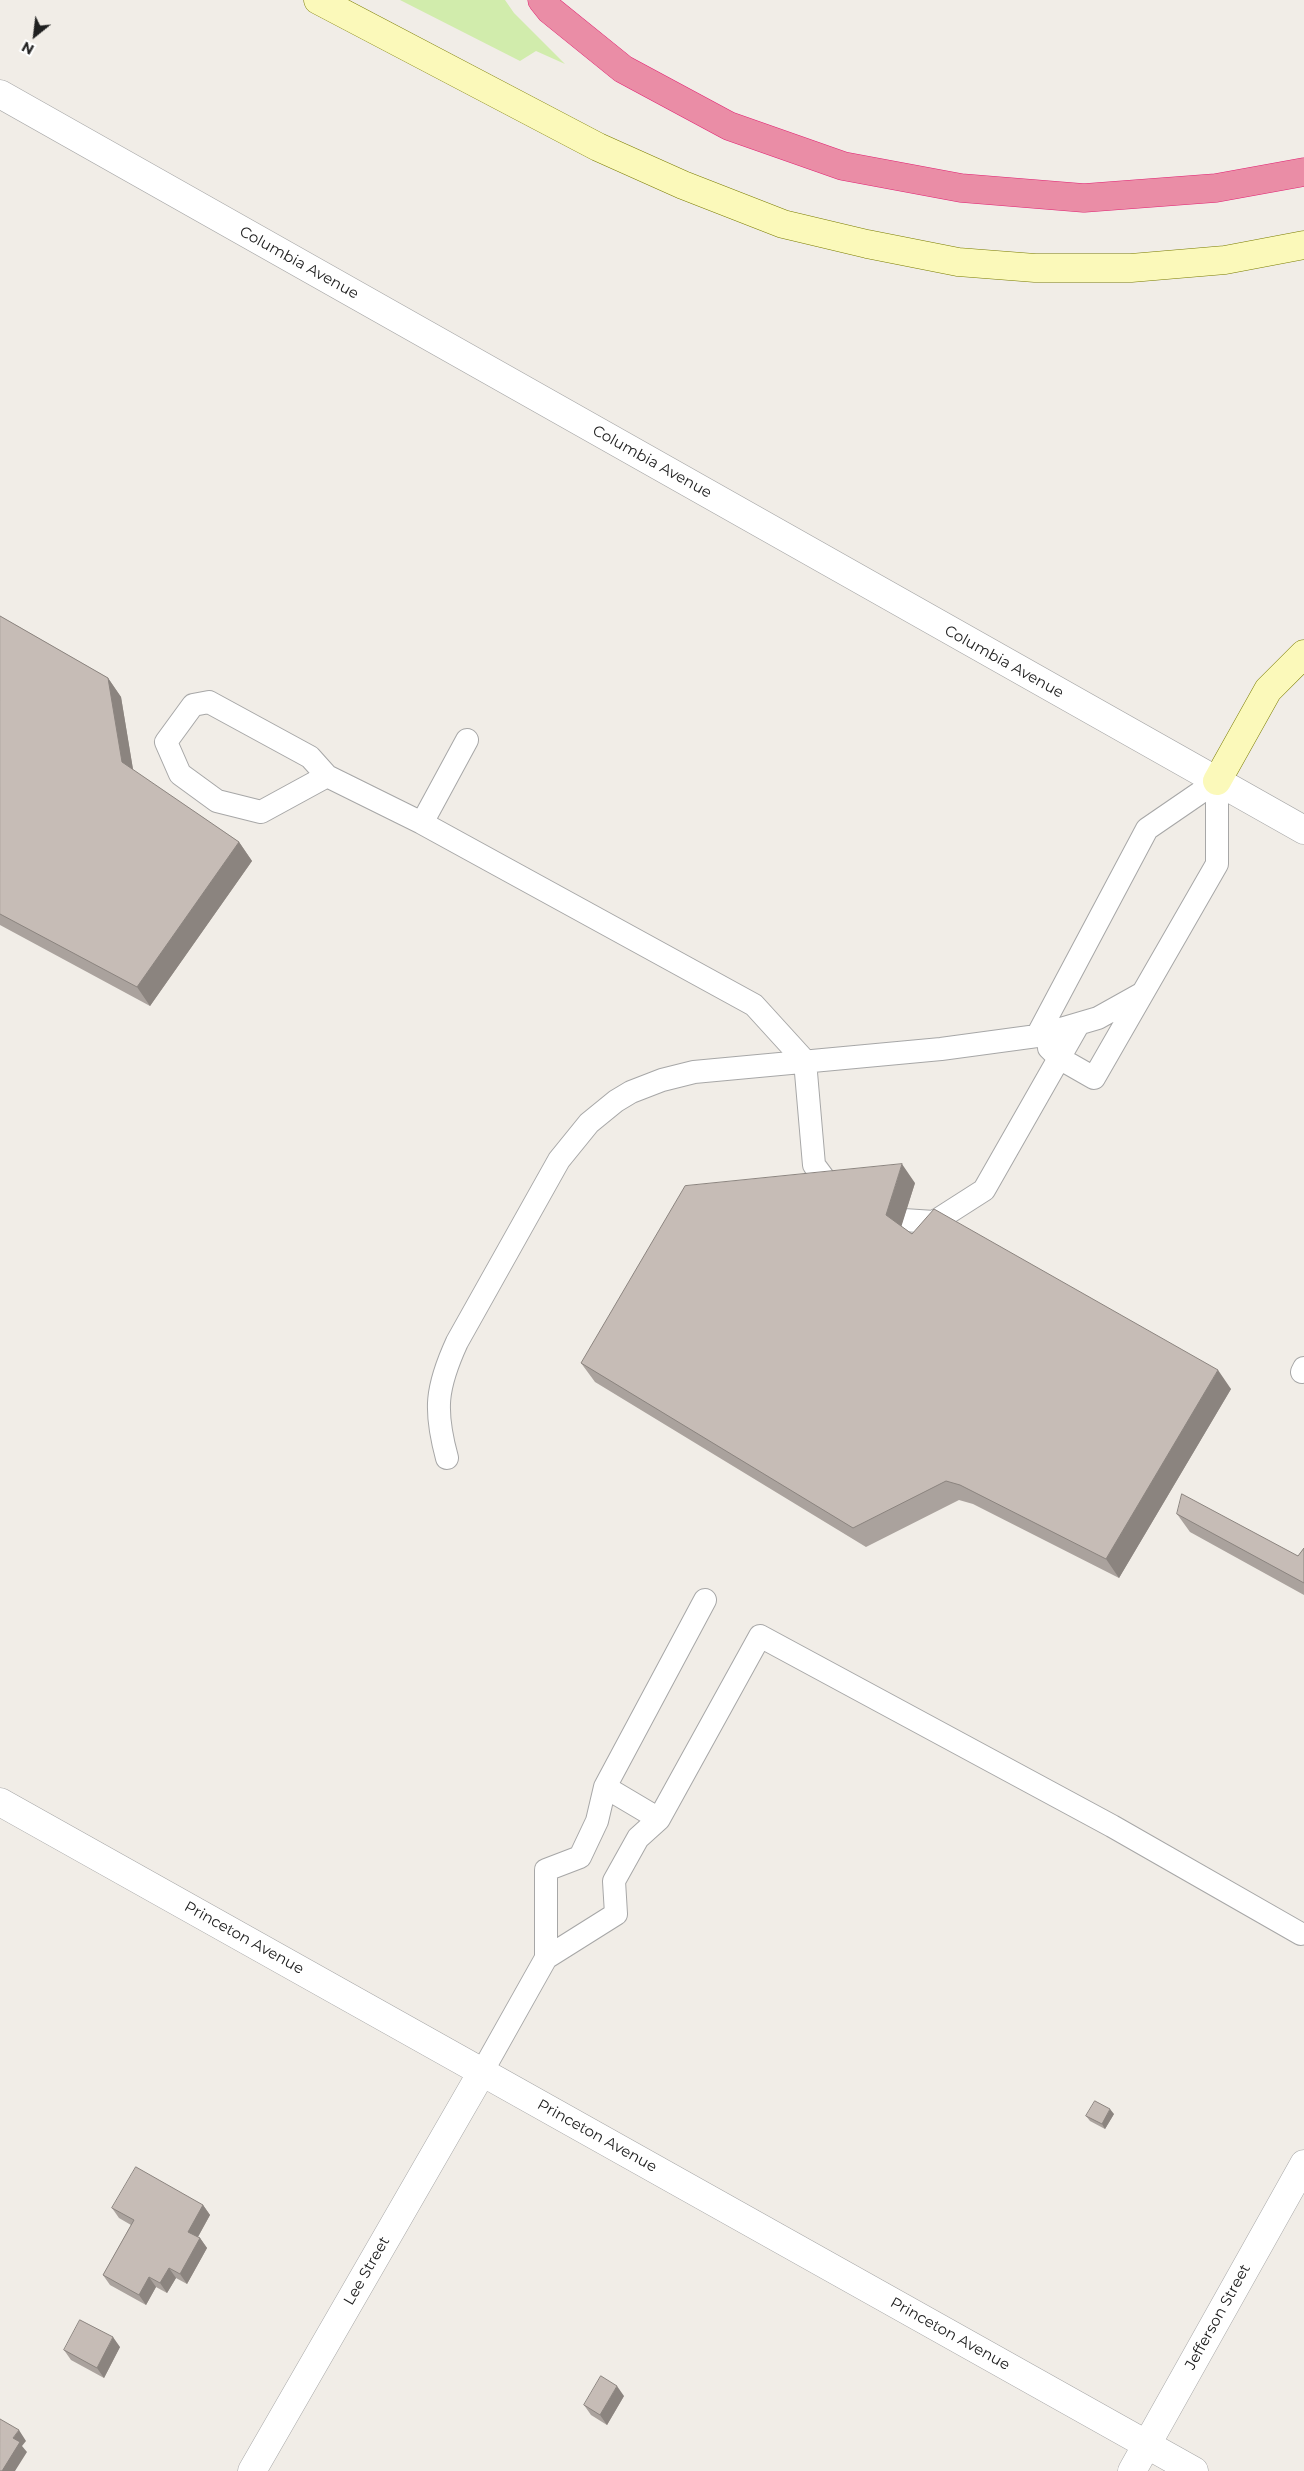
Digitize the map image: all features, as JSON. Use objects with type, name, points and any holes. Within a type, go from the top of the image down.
[{"type":"highway","points":[[542,0],[550,10],[623,69],[729,126],[843,166],[961,188],[1084,198],[1216,188],[1304,172]]},
{"type":"main road","points":[[318,0],[598,147],[683,185],[783,224],[868,244],[958,262],[1035,268],[1131,268],[1216,261],[1304,245]]},
{"type":"main road","points":[[1217,781],[1268,690],[1304,654]]},
{"type":"street","name":"Columbia Avenue","points":[[0,94],[1304,830]]},
{"type":"street","name":"Princeton Avenue","points":[[0,1802],[1194,2471]]},
{"type":"street","name":"Lee Street","points":[[252,2471],[482,2072]]},
{"type":"street","name":"Jefferson Street","points":[[1132,2471],[1304,2164]]},
{"type":"lane","points":[[326,776],[261,812],[217,802],[180,774],[166,742],[193,704],[209,702],[310,757],[326,776],[422,822],[754,1005],[805,1062],[814,1165],[850,1214],[934,1222],[984,1190],[1078,1025]]},
{"type":"lane","points":[[422,822],[467,740]]},
{"type":"lane","points":[[1037,1036],[1059,1058],[1094,1078],[1217,864],[1217,781]]},
{"type":"lane","points":[[1037,1036],[1147,829],[1217,781]]},
{"type":"lane","points":[[447,1458],[439,1429],[438,1395],[445,1369],[457,1342],[554,1168],[578,1134],[616,1101],[631,1092],[662,1080],[694,1072],[941,1048],[1037,1036],[1098,1018],[1141,994]]},
{"type":"lane","points":[[546,1958],[546,1870],[580,1857],[597,1821],[604,1787],[705,1600]]},
{"type":"lane","points":[[482,2072],[546,1958],[616,1914],[614,1881],[638,1838],[659,1818],[760,1636],[1112,1826],[1301,1934]]},
{"type":"lane","points":[[604,1787],[659,1818]]},
{"type":"green space","points":[[400,0],[505,0],[514,13],[565,64],[536,51],[520,61]]},
{"type":"building","points":[[0,616],[108,678],[122,762],[239,842],[137,987],[0,914]]},
{"type":"building","points":[[902,1164],[886,1215],[912,1234],[934,1209],[1218,1370],[1106,1559],[960,1485],[946,1481],[853,1528],[581,1363],[685,1186]]},
{"type":"building","points":[[1182,1494],[1298,1556],[1304,1548],[1304,1583],[1177,1514]]},
{"type":"building","points":[[1095,2101],[1110,2109],[1102,2124],[1086,2116]]},
{"type":"building","points":[[136,2167],[203,2205],[188,2232],[200,2238],[180,2274],[169,2268],[160,2283],[149,2277],[139,2295],[103,2275],[134,2220],[112,2208]]},
{"type":"building","points":[[80,2320],[113,2337],[97,2368],[64,2350]]},
{"type":"building","points":[[601,2376],[617,2386],[600,2415],[584,2405]]},
{"type":"building","points":[[0,2419],[19,2430],[13,2438],[20,2442],[2,2471],[0,2471]]}]
